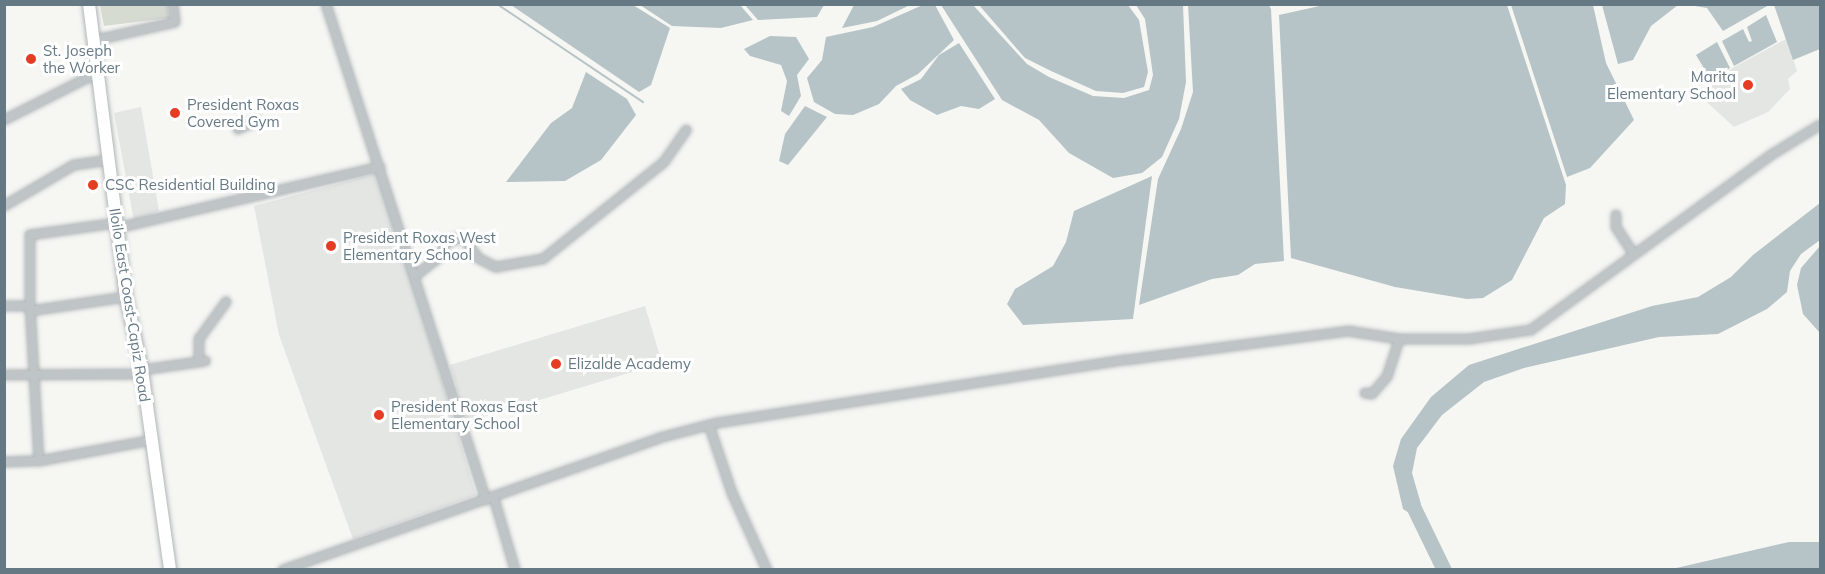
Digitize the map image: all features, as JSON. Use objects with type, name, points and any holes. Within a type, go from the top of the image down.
[{"type":"main road","name":"Iloilo East Coast-Capiz Road","points":[[90,4],[126,297],[142,372],[170,570]]},
{"type":"street","points":[[96,40],[176,22],[173,4]]},
{"type":"street","points":[[326,4],[515,570]]},
{"type":"street","points":[[4,120],[100,71]]},
{"type":"street","points":[[238,129],[256,121]]},
{"type":"street","points":[[283,570],[309,566],[659,438],[710,425],[1126,360],[1348,331],[1399,339],[1468,339],[1531,330],[1634,253],[1821,125]]},
{"type":"street","points":[[415,276],[437,259],[447,242],[463,237],[478,258],[496,267],[543,259],[664,162],[686,130]]},
{"type":"street","points":[[4,206],[74,165],[108,160]]},
{"type":"street","points":[[39,461],[30,309],[30,234],[117,226],[380,167]]},
{"type":"street","points":[[1616,215],[1616,227],[1634,253]]},
{"type":"street","points":[[4,306],[30,309],[126,297]]},
{"type":"street","points":[[4,375],[142,372],[202,360],[200,339],[226,302]]},
{"type":"street","points":[[1365,393],[1372,394],[1387,377],[1399,339]]},
{"type":"street","points":[[710,425],[732,493],[767,570]]},
{"type":"street","points":[[4,462],[39,461],[152,440]]},
{"type":"shaded area","points":[[854,4],[910,5],[877,21],[842,28]]},
{"type":"shaded area","points":[[925,4],[935,5],[954,40],[918,74],[896,86],[879,104],[853,115],[835,114],[814,102],[807,78],[822,60],[826,37],[873,27]]},
{"type":"shaded area","points":[[1602,4],[1678,5],[1651,26],[1633,60],[1618,64]]},
{"type":"shaded area","points":[[100,5],[168,5],[169,18],[104,26]]},
{"type":"shaded area","points":[[511,5],[633,5],[670,28],[651,85],[639,92]]},
{"type":"shaded area","points":[[640,5],[740,5],[753,20],[721,28],[672,26]]},
{"type":"shaded area","points":[[745,5],[824,5],[817,17],[758,20]]},
{"type":"shaded area","points":[[941,5],[973,5],[1027,64],[1049,77],[1093,96],[1124,98],[1149,90],[1153,75],[1145,19],[1136,5],[1183,5],[1186,82],[1179,119],[1162,157],[1142,173],[1113,178],[1069,153],[1039,120],[1002,100]]},
{"type":"shaded area","points":[[979,5],[1128,5],[1139,20],[1148,72],[1144,87],[1123,93],[1096,91],[1051,71],[1025,58]]},
{"type":"shaded area","points":[[1188,5],[1269,5],[1271,9],[1284,261],[1255,264],[1238,275],[1212,279],[1139,305],[1158,179],[1181,129],[1193,92]]},
{"type":"shaded area","points":[[1324,5],[1507,5],[1566,185],[1565,204],[1544,218],[1512,280],[1483,298],[1467,299],[1395,287],[1291,258],[1279,15]]},
{"type":"shaded area","points":[[1511,5],[1593,5],[1606,63],[1634,120],[1590,168],[1567,177]]},
{"type":"shaded area","points":[[1689,5],[1769,5],[1723,31],[1707,8]]},
{"type":"shaded area","points":[[1774,5],[1820,5],[1820,49],[1793,60]]},
{"type":"shaded area","points":[[1766,15],[1777,42],[1734,66],[1722,41],[1743,29],[1749,42],[1752,41],[1747,27]]},
{"type":"shaded area","points":[[770,36],[796,37],[809,59],[797,75],[801,96],[789,116],[781,111],[787,81],[781,65],[750,56],[744,49]]},
{"type":"shaded area","name":"Marita Elementary School","points":[[1786,39],[1797,71],[1788,79],[1790,89],[1768,112],[1734,127],[1697,93],[1734,67]]},
{"type":"shaded area","points":[[1717,42],[1730,68],[1711,80],[1696,55]]},
{"type":"shaded area","points":[[959,43],[995,99],[979,109],[961,106],[937,115],[910,100],[901,89],[921,79],[939,55]]},
{"type":"shaded area","points":[[586,72],[627,99],[636,115],[601,160],[565,181],[506,182],[551,123],[572,108]]},
{"type":"shaded area","points":[[805,106],[827,117],[788,165],[779,161],[785,134]]},
{"type":"shaded area","points":[[141,107],[159,211],[134,221],[114,113]]},
{"type":"shaded area","name":"President Roxas East Elementary School","points":[[379,173],[476,495],[353,539],[279,335],[254,206]]},
{"type":"shaded area","points":[[1152,176],[1133,319],[1023,325],[1007,304],[1015,289],[1053,266],[1066,242],[1074,211]]},
{"type":"shaded area","points":[[1820,203],[1820,240],[1801,254],[1790,271],[1787,292],[1767,309],[1718,334],[1659,337],[1524,368],[1484,382],[1442,415],[1417,448],[1412,473],[1421,504],[1417,518],[1403,509],[1393,466],[1401,439],[1431,397],[1469,365],[1652,306],[1698,297],[1731,277],[1753,255]]},
{"type":"shaded area","points":[[1820,246],[1820,333],[1803,314],[1797,285],[1801,268]]},
{"type":"shaded area","name":"Elizalde Academy","points":[[645,306],[662,363],[467,422],[450,365]]},
{"type":"shaded area","points":[[1789,542],[1820,542],[1820,569],[1672,569]]},
{"type":"waterway","points":[[497,4],[643,102]]},
{"type":"waterway","points":[[1410,500],[1444,570]]},
{"type":"place","name":"St. Joseph the Worker","points":[[31,59]]},
{"type":"place","name":"Marita Elementary School","points":[[1748,85]]},
{"type":"place","name":"President Roxas Covered Gym","points":[[175,113]]},
{"type":"place","name":"CSC Residential Building","points":[[93,185]]},
{"type":"place","name":"President Roxas West Elementary School","points":[[331,246]]},
{"type":"place","name":"Elizalde Academy","points":[[556,364]]},
{"type":"place","name":"President Roxas East Elementary School","points":[[379,415]]}]
